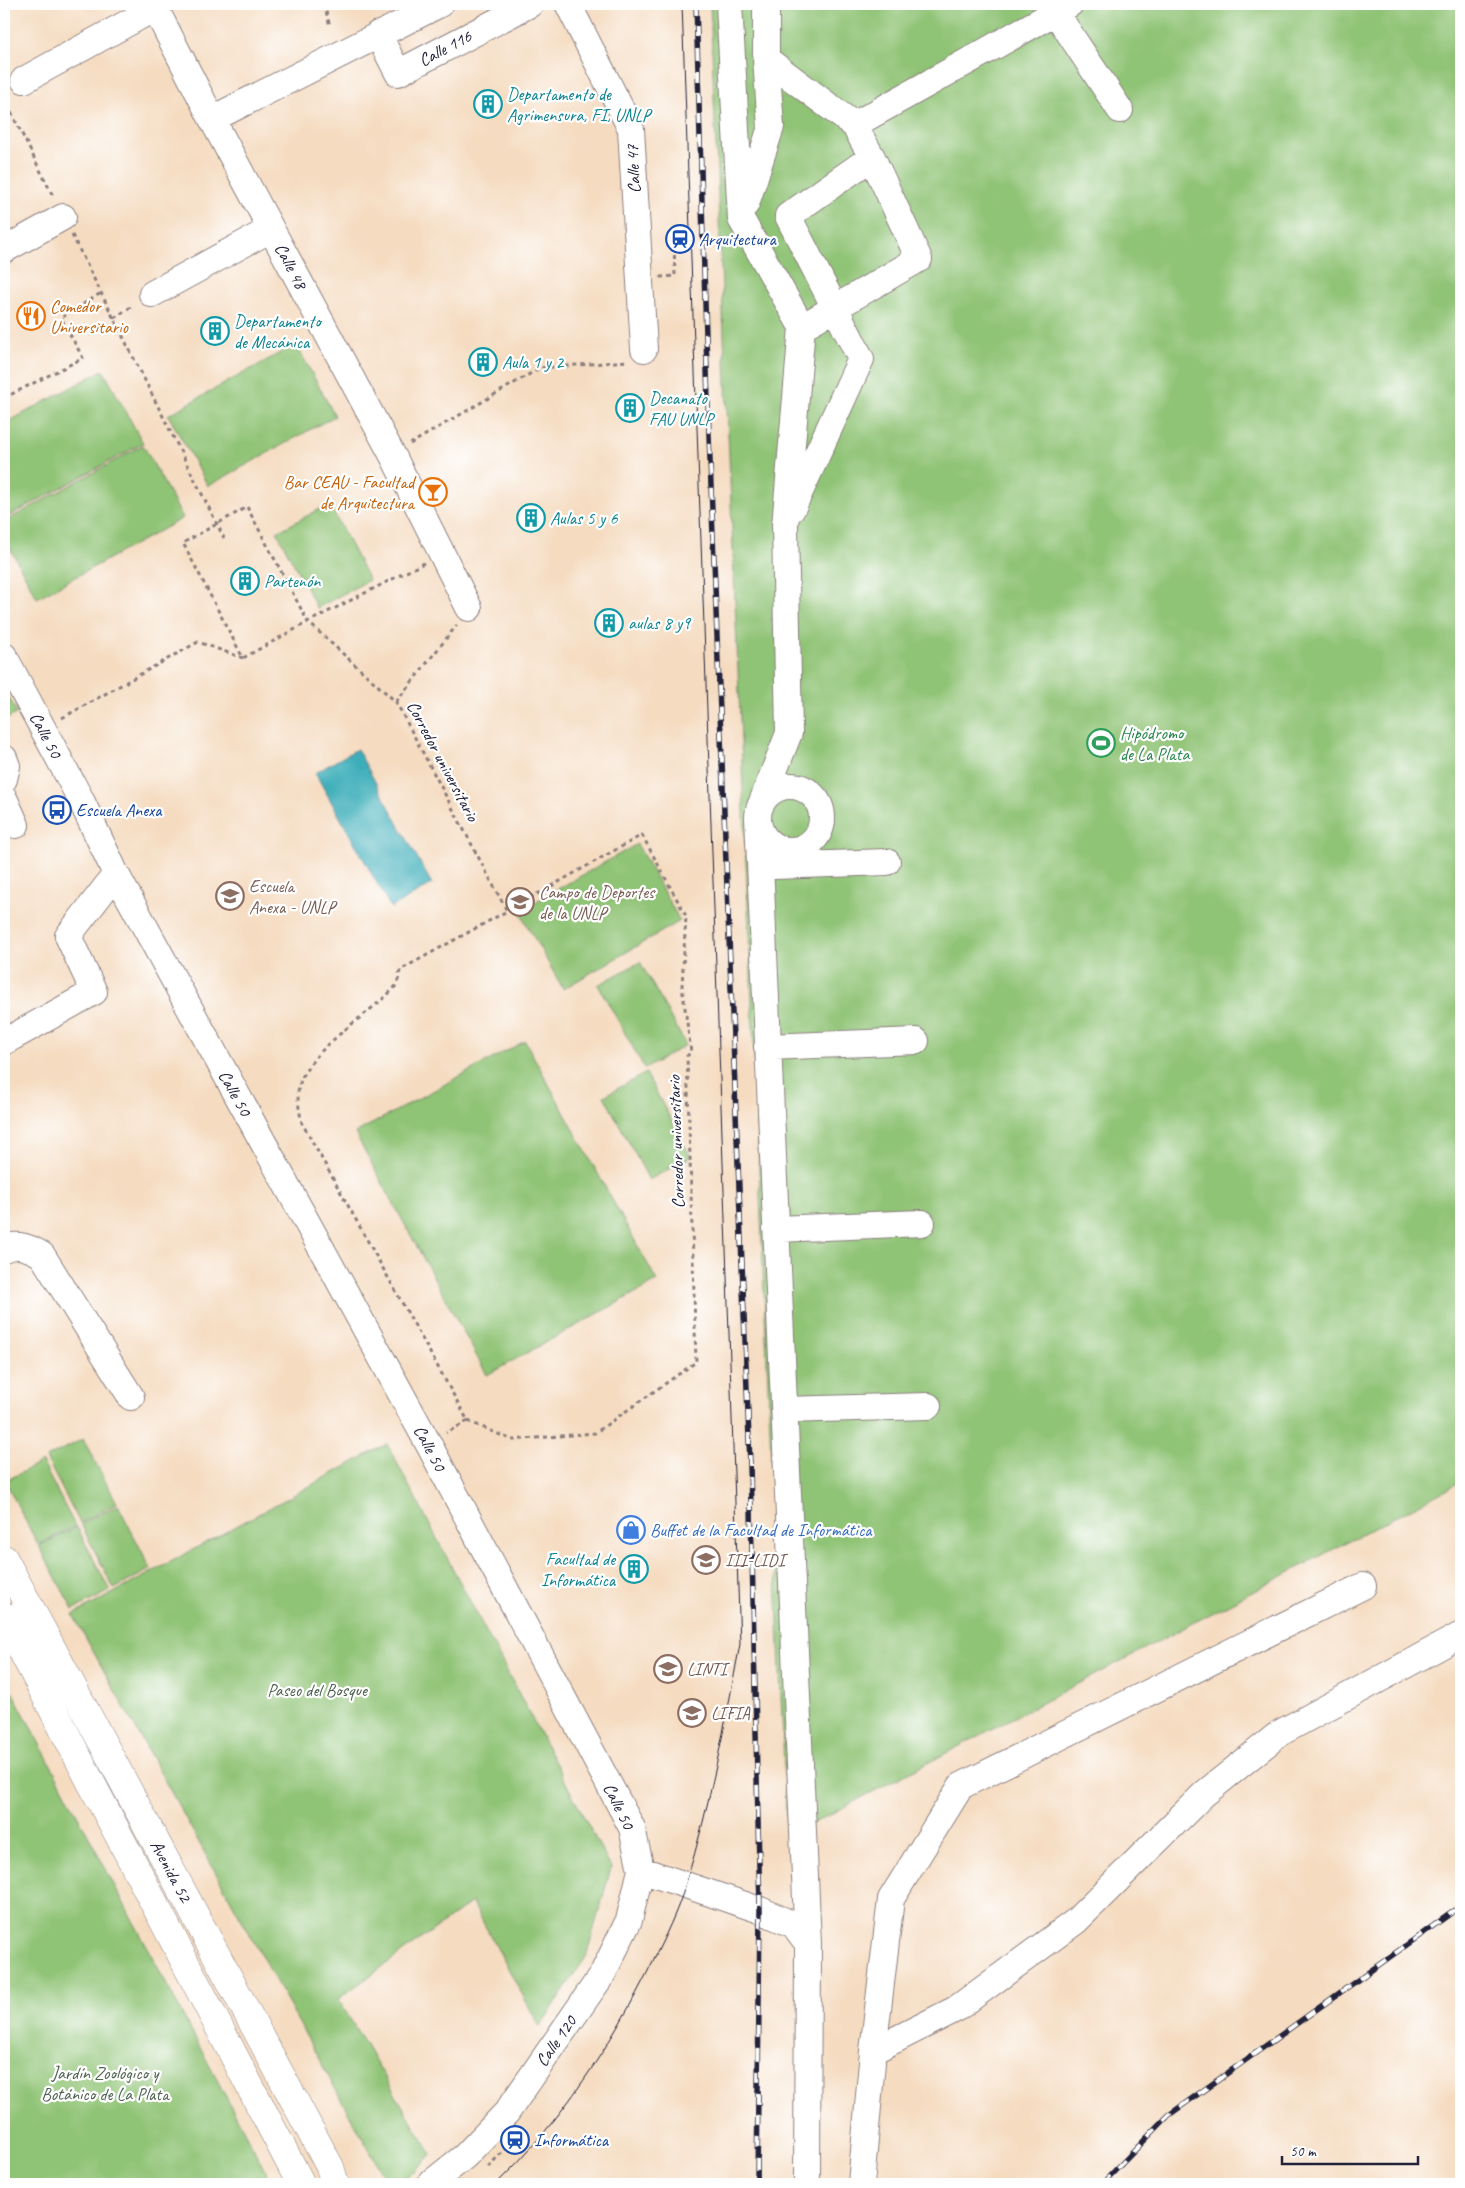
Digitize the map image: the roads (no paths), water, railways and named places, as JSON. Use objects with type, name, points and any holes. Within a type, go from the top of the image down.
[{"type":"main road","name":"Avenida 52","points":[[4,1559],[325,2158],[335,2184]]},
{"type":"main road","name":"Avenida 52","points":[[4,1616],[302,2184]]},
{"type":"street","points":[[212,118],[440,4]]},
{"type":"street","name":"Calle 116","points":[[378,34],[398,73],[530,4]]},
{"type":"street","name":"Calle 47","points":[[568,4],[631,129],[640,278],[640,355]]},
{"type":"street","points":[[729,4],[741,219],[802,327],[785,526],[789,733],[759,813],[767,1047],[808,1944],[807,2184]]},
{"type":"street","points":[[741,219],[771,127],[766,59],[766,4]]},
{"type":"street","points":[[24,80],[154,6]]},
{"type":"street","name":"Calle 48","points":[[154,6],[392,454],[470,608]]},
{"type":"street","points":[[854,125],[1058,7],[1120,110]]},
{"type":"street","points":[[766,59],[854,125],[872,157],[919,259],[802,327]]},
{"type":"street","points":[[785,526],[861,359],[788,216],[872,157]]},
{"type":"street","points":[[4,250],[63,217]]},
{"type":"street","points":[[152,294],[271,229]]},
{"type":"street","name":"Calle 50","points":[[4,656],[80,798],[116,874],[428,1443],[632,1828],[641,1870]]},
{"type":"street","points":[[4,758],[7,766],[4,779]]},
{"type":"street","points":[[776,767],[787,778],[806,790],[818,802],[823,818],[821,828],[810,844],[791,850],[777,847],[765,837],[760,829],[759,813],[766,798],[774,790],[784,786],[796,786],[806,790]]},
{"type":"street","points":[[4,798],[16,825]]},
{"type":"street","points":[[760,867],[887,862]]},
{"type":"street","points":[[4,1042],[94,992],[68,936],[116,874]]},
{"type":"street","points":[[767,1047],[916,1041]]},
{"type":"street","points":[[776,1229],[922,1223]]},
{"type":"street","points":[[4,1249],[9,1246],[21,1246],[30,1248],[42,1255],[130,1397]]},
{"type":"street","points":[[784,1410],[928,1406]]},
{"type":"street","points":[[861,2184],[873,2051],[891,1899],[961,1786],[1363,1586]]},
{"type":"street","points":[[873,2051],[956,2009],[1076,1921],[1204,1794],[1280,1733],[1459,1636]]},
{"type":"street","points":[[641,1870],[760,1910],[794,1925],[808,1944]]},
{"type":"street","name":"Calle 120","points":[[430,2184],[465,2156],[508,2112],[602,1975],[629,1920],[641,1870]]},
{"type":"water","points":[[357,749],[432,884],[391,908],[315,773]]},
{"type":"tram line","points":[[496,2184],[542,2135],[583,2081],[620,2023],[652,1963],[670,1924],[683,1893],[695,1854],[723,1735],[740,1644],[682,4]]},
{"type":"railway","points":[[696,4],[709,435],[750,1464],[760,1910],[757,2184]]},
{"type":"railway","points":[[1102,2184],[1169,2115],[1461,1906]]},
{"type":"place","name":"Departamento de Agrimensura, FI, UNLP","points":[[488,104]]},
{"type":"place","name":"Arquitectura","points":[[680,239]]},
{"type":"place","name":"Comedor Universitario","points":[[31,316]]},
{"type":"place","name":"Departamento de Mecánica","points":[[215,331]]},
{"type":"place","name":"Aula 1 y 2","points":[[483,362]]},
{"type":"place","name":"Decanato FAU UNLP","points":[[630,408]]},
{"type":"place","name":"Bar CEAU - Facultad de Arquitectura","points":[[433,492]]},
{"type":"place","name":"Aulas 5 y 6","points":[[531,518]]},
{"type":"place","name":"Partenón","points":[[245,581]]},
{"type":"place","name":"aulas 8 y9","points":[[609,623]]},
{"type":"place","name":"Hipódromo de La Plata","points":[[1101,743]]},
{"type":"place","name":"Escuela Anexa","points":[[57,810]]},
{"type":"place","name":"Escuela Anexa - UNLP","points":[[230,896]]},
{"type":"place","name":"Campo de Deportes de la UNLP","points":[[520,902]]},
{"type":"place","name":"Buffet de la Facultad de Informática","points":[[631,1530]]},
{"type":"place","name":"III-LIDI","points":[[706,1560]]},
{"type":"place","name":"Facultad de Informática","points":[[634,1569]]},
{"type":"place","name":"LINTI","points":[[668,1669]]},
{"type":"place","name":"LIFIA","points":[[692,1713]]},
{"type":"place","name":"Informática","points":[[515,2140]]},
{"type":"park label","name":"Paseo del Bosque","points":[[317,1690]]},
{"type":"park label","name":"Jardín Zoológico y Botánico de La Plata","points":[[105,2083]]}]
